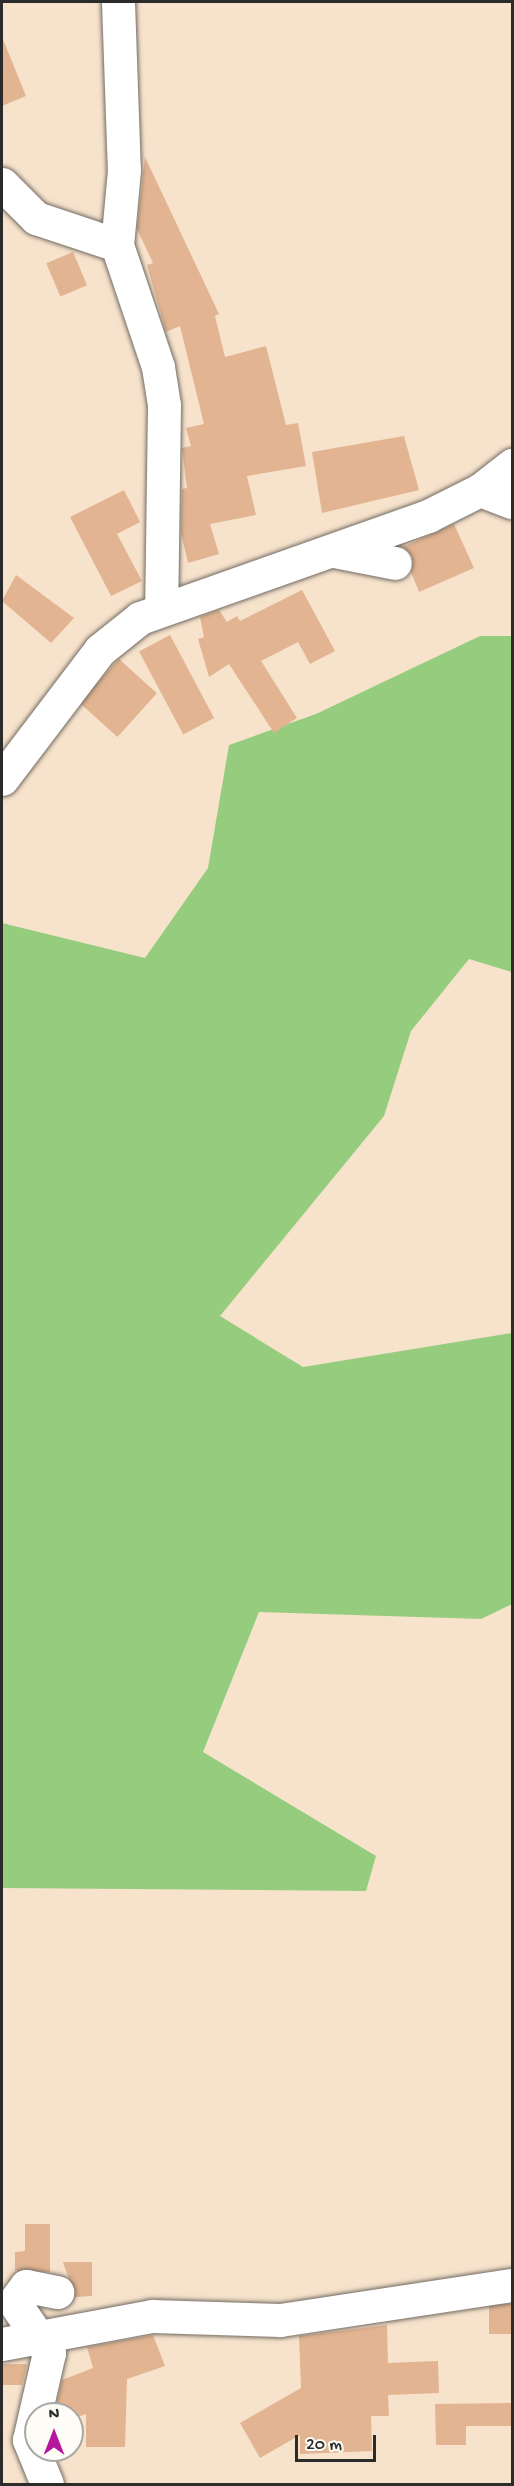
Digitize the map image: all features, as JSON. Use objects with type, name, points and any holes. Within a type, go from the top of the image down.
[{"type":"street","points":[[118,2],[124,170],[117,245],[158,367],[164,405],[161,608]]},
{"type":"street","points":[[2,183],[36,218],[117,245]]},
{"type":"street","points":[[2,779],[100,650],[140,618],[161,608],[320,551],[381,535],[480,490],[513,465]]},
{"type":"street","points":[[480,490],[513,502]]},
{"type":"street","points":[[320,551],[395,562]]},
{"type":"street","points":[[2,2344],[34,2336],[152,2316],[280,2319],[513,2285]]},
{"type":"street","points":[[47,2484],[29,2440],[30,2421],[50,2367],[49,2353],[16,2311],[18,2290],[42,2286],[57,2292]]},
{"type":"green space","points":[[480,636],[512,636],[512,972],[469,959],[411,1031],[384,1116],[220,1316],[303,1367],[512,1333],[512,1604],[481,1619],[259,1612],[203,1752],[376,1856],[366,1891],[2,1888],[2,923],[145,958],[208,868],[229,745],[316,714]]},
{"type":"building","points":[[2,37],[26,96],[2,106]]},
{"type":"building","points":[[145,157],[219,314],[215,316],[225,357],[266,346],[286,425],[298,423],[306,466],[247,476],[256,515],[210,524],[219,554],[188,563],[181,533],[182,489],[187,488],[182,448],[191,446],[186,428],[204,424],[180,326],[166,332],[147,265],[153,263],[137,229]]},
{"type":"building","points":[[73,252],[87,285],[60,296],[46,263]]},
{"type":"building","points":[[404,436],[419,490],[322,513],[312,452]]},
{"type":"building","points":[[124,490],[140,522],[117,534],[142,581],[111,596],[70,517]]},
{"type":"building","points":[[454,524],[474,568],[419,592],[411,572],[412,556],[403,547]]},
{"type":"building","points":[[16,575],[74,618],[51,643],[2,601]]},
{"type":"building","points":[[302,590],[335,651],[310,664],[298,642],[261,661],[297,718],[274,733],[229,664],[209,677],[198,639],[204,637],[200,617],[219,610],[227,622],[237,616],[240,621]]},
{"type":"building","points":[[170,635],[214,718],[183,734],[139,651]]},
{"type":"building","points":[[119,659],[157,693],[117,737],[80,703]]},
{"type":"building","points":[[25,2224],[50,2224],[50,2272],[15,2271],[15,2252],[25,2251]]},
{"type":"building","points":[[63,2262],[92,2262],[92,2296],[75,2297]]},
{"type":"building","points":[[489,2304],[512,2304],[512,2334],[489,2334]]},
{"type":"building","points":[[387,2325],[388,2363],[438,2361],[439,2393],[388,2395],[389,2416],[371,2416],[372,2451],[300,2454],[300,2435],[260,2458],[240,2423],[301,2388],[299,2336]]},
{"type":"building","points":[[153,2335],[165,2366],[127,2379],[125,2447],[86,2447],[84,2402],[57,2402],[62,2380],[93,2368],[87,2347]]},
{"type":"building","points":[[2,2364],[27,2364],[22,2385],[2,2385]]},
{"type":"building","points":[[513,2403],[513,2426],[466,2426],[466,2445],[436,2445],[435,2404]]}]
